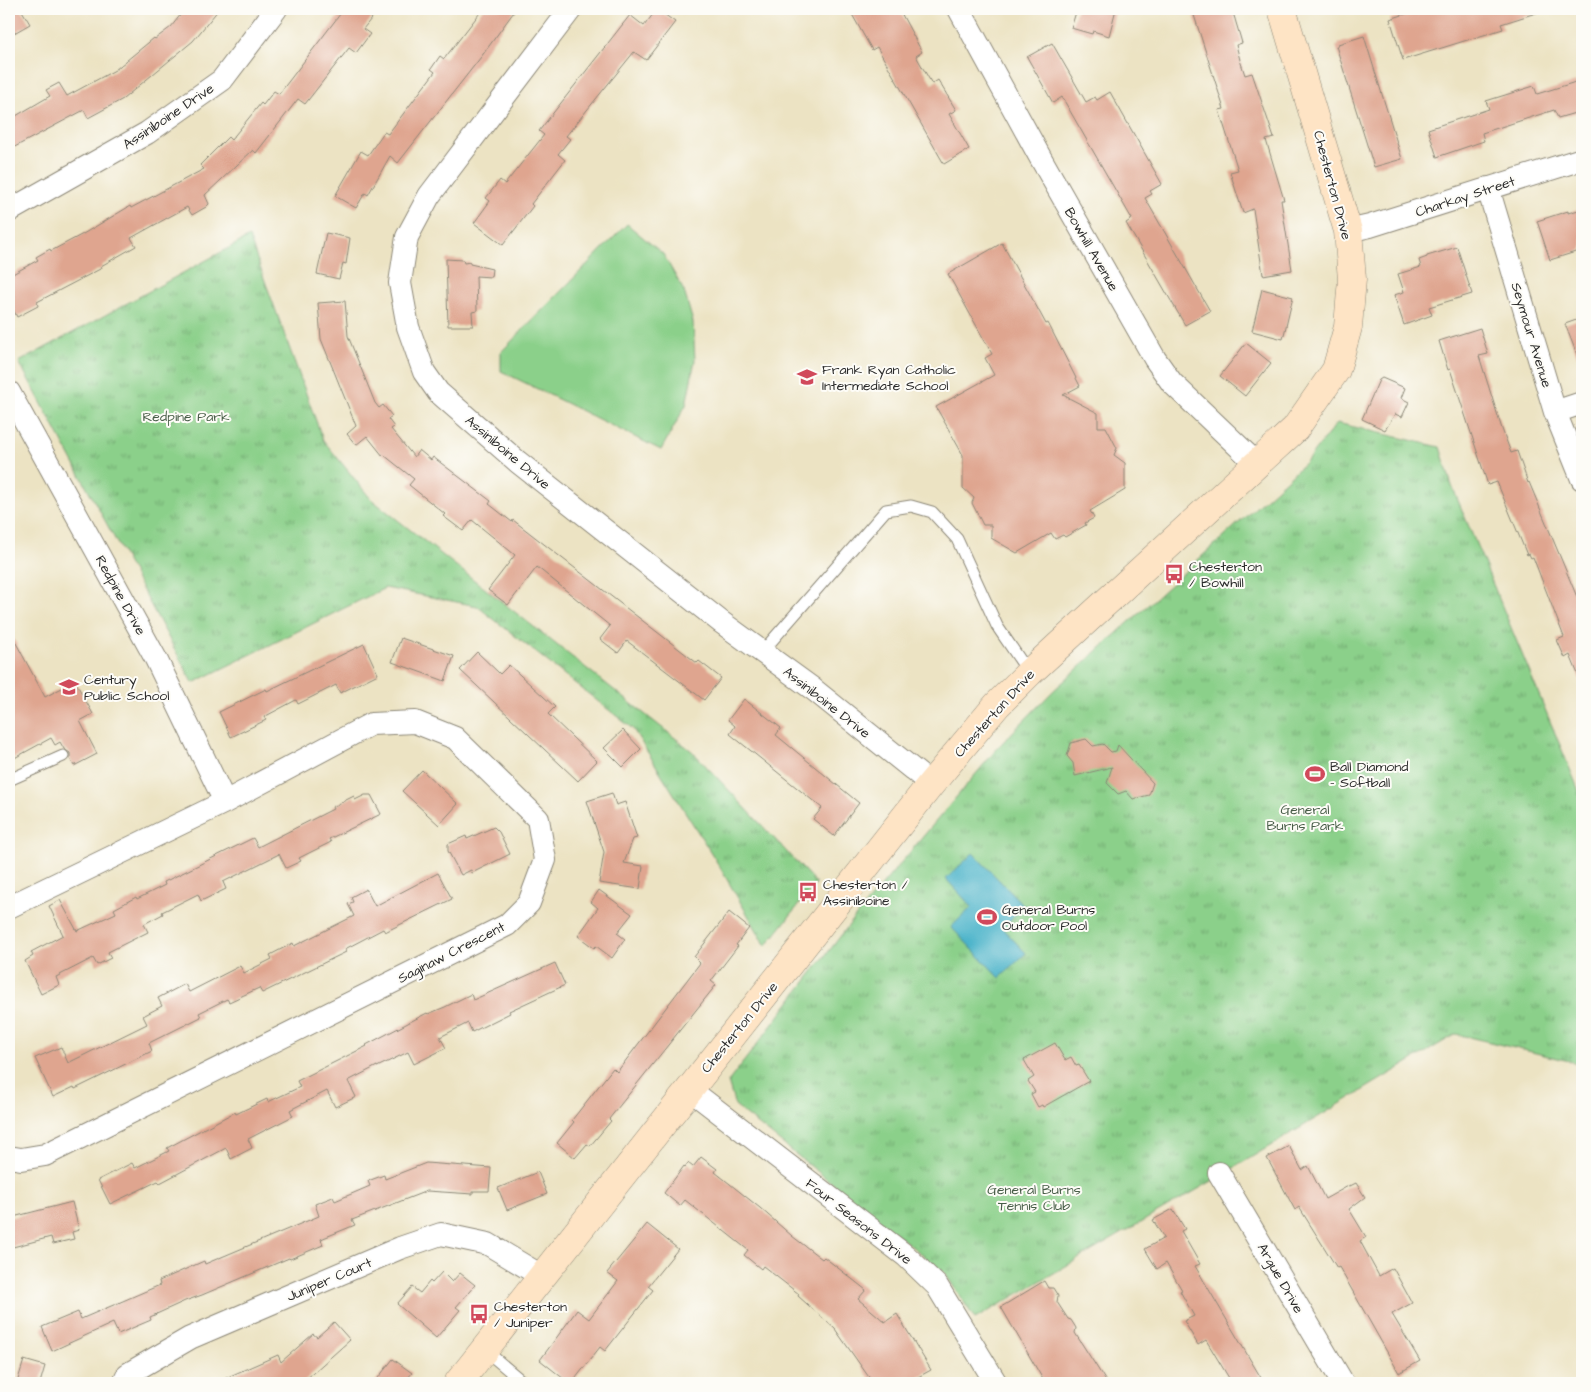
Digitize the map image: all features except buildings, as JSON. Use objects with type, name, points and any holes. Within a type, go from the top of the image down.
[{"type":"street","name":"Assiniboine Drive","points":[[9,211],[147,133],[222,80],[276,9]]},
{"type":"street","name":"Assiniboine Drive","points":[[571,9],[429,196],[407,237],[400,283],[408,327],[424,372],[438,392],[518,462],[721,622],[813,689],[930,784]]},
{"type":"street","name":"Bowhill Avenue","points":[[960,9],[1040,157],[1155,359],[1172,383],[1257,464]]},
{"type":"street","name":"Chesterton Drive","points":[[458,1383],[930,784],[997,705],[1028,673],[1295,429],[1336,370],[1348,327],[1352,279],[1348,231],[1282,9]]},
{"type":"street","name":"Charkay Street","points":[[1348,231],[1370,226],[1582,159]]},
{"type":"street","name":"Seymour Avenue","points":[[1488,188],[1555,412],[1582,479]]},
{"type":"street","name":"Redpine Drive","points":[[9,392],[14,415],[156,659],[225,802]]},
{"type":"street","points":[[1555,412],[1582,403]]},
{"type":"street","name":"Saginaw Crescent","points":[[9,907],[225,802],[371,724],[415,722],[455,738],[538,819],[545,860],[529,903],[507,925],[45,1155],[21,1159],[9,1157]]},
{"type":"street","name":"Four Seasons Drive","points":[[690,1089],[906,1256],[937,1286],[996,1383]]},
{"type":"street","name":"Argue Drive","points":[[1219,1173],[1343,1383]]},
{"type":"street","name":"Juniper Court","points":[[124,1383],[128,1374],[190,1338],[400,1248],[442,1234],[488,1244],[543,1277]]},
{"type":"lane","points":[[762,652],[886,510],[911,506],[932,512],[957,539],[997,626],[1028,673]]},
{"type":"lane","points":[[9,780],[63,756]]},
{"type":"lane","points":[[484,1350],[524,1383]]},
{"type":"green space","points":[[627,224],[663,254],[684,291],[693,322],[695,360],[686,405],[661,450],[501,371],[501,352]]},
{"type":"green space","name":"Redpine Park","points":[[249,237],[323,440],[371,499],[693,752],[816,883],[766,946],[715,859],[633,729],[477,606],[385,588],[193,683],[19,362]]},
{"type":"green space","name":"General Burns Park","points":[[1337,423],[1440,447],[1452,486],[1582,798],[1582,1064],[1456,1034],[1212,1181],[975,1319],[944,1272],[735,1106],[728,1082],[856,916],[1002,743],[1053,691],[1306,462]]},
{"type":"water","name":"General Burns Outdoor Pool","points":[[973,853],[1024,906],[1002,928],[1026,953],[1000,978],[951,927],[972,907],[946,879]]},
{"type":"place","name":"Frank Ryan Catholic Intermediate School","points":[[807,377]]},
{"type":"place","name":"Chesterton / Bowhill","points":[[1174,574]]},
{"type":"place","name":"Century Public School","points":[[69,687]]},
{"type":"place","name":"Ball Diamond - Softball","points":[[1315,774]]},
{"type":"place","name":"Chesterton / Assiniboine","points":[[808,892]]},
{"type":"place","name":"General Burns Outdoor Pool","points":[[987,917]]},
{"type":"place","name":"Chesterton / Juniper","points":[[479,1314]]},
{"type":"park label","name":"General Burns Tennis Club","points":[[1034,1198]]}]
